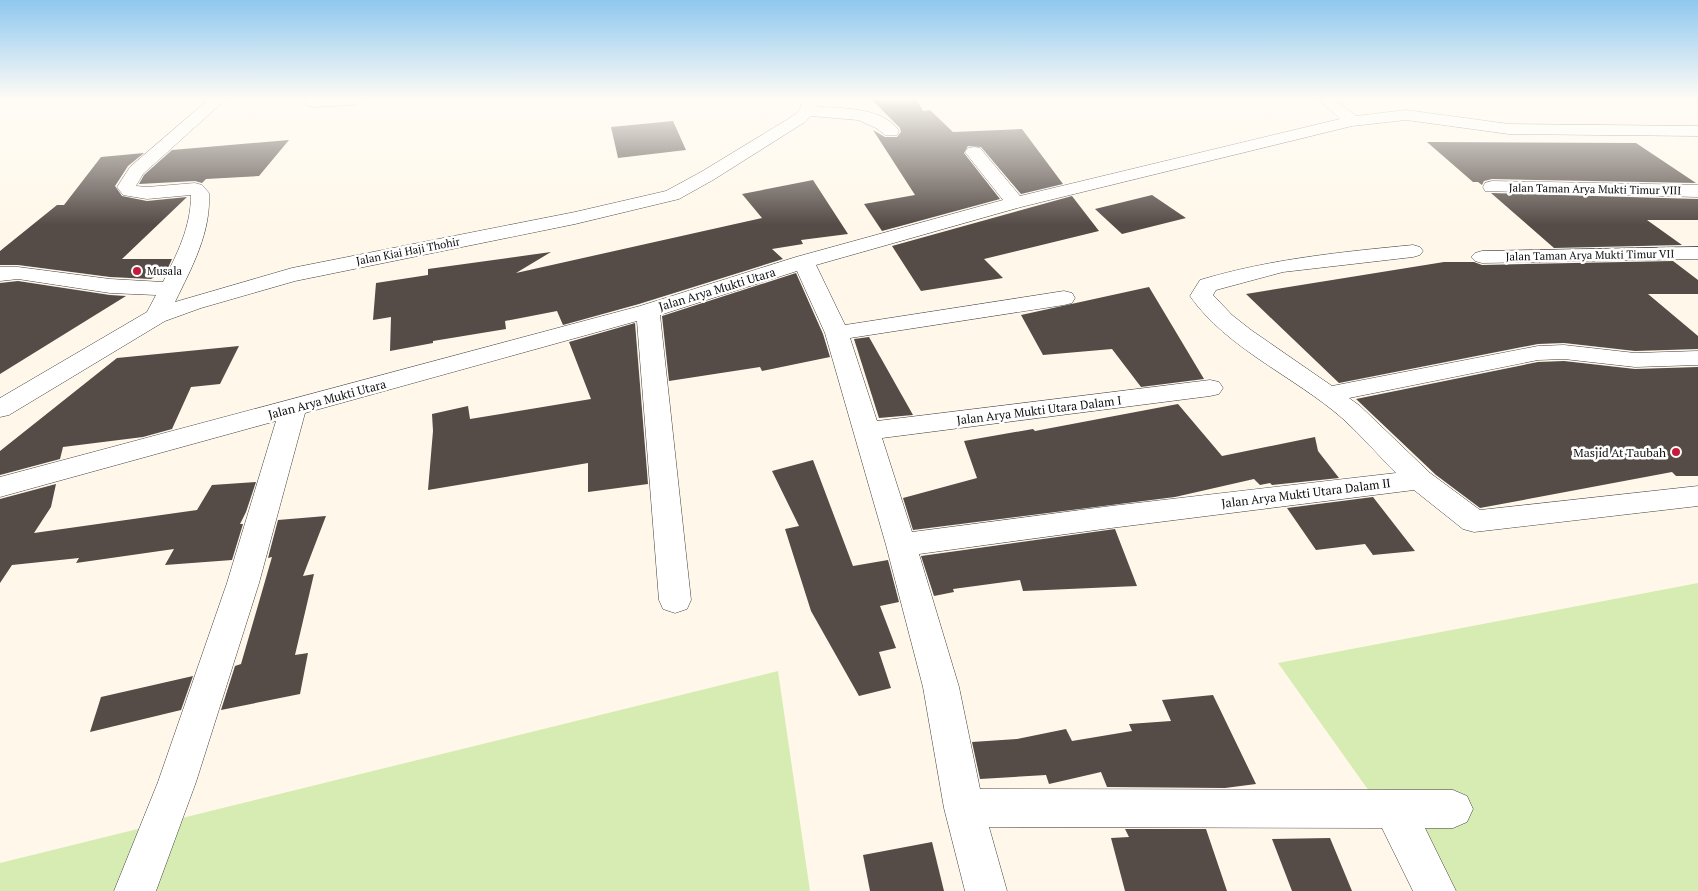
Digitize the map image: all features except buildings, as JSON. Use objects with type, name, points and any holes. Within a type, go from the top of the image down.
[{"type":"street","points":[[157,316],[192,241],[202,206],[200,193],[195,189],[147,192],[130,191],[126,187],[136,171],[170,142]]},
{"type":"street","name":"Jalan Kiai Haji Thohir","points":[[0,409],[157,316],[193,303],[292,275],[556,222],[672,195],[763,142]]},
{"type":"street","name":"Jalan Arya Mukti Utara","points":[[0,487],[648,310],[804,262],[1016,203],[1268,142]]},
{"type":"street","points":[[974,152],[1016,203]]},
{"type":"street","name":"Jalan Taman Arya Mukti Timur VIII","points":[[1492,188],[1698,192]]},
{"type":"street","points":[[1413,251],[1270,268],[1238,274],[1208,285],[1201,296],[1224,320],[1351,412],[1420,480],[1474,521],[1698,496]]},
{"type":"street","name":"Jalan Taman Arya Mukti Timur VII","points":[[1482,257],[1698,254]]},
{"type":"street","points":[[804,262],[837,333],[901,545],[942,687],[964,808],[986,891]]},
{"type":"street","points":[[0,274],[18,273],[110,286],[169,289]]},
{"type":"street","points":[[837,333],[1064,298]]},
{"type":"street","points":[[648,310],[675,600]]},
{"type":"street","points":[[1327,394],[1538,353],[1564,352],[1635,360],[1698,358]]},
{"type":"street","name":"Jalan Arya Mukti Utara Dalam I","points":[[867,431],[1210,388]]},
{"type":"street","points":[[135,891],[177,782],[243,583],[292,408]]},
{"type":"street","name":"Jalan Arya Mukti Utara Dalam II","points":[[901,545],[1111,517],[1420,480]]},
{"type":"street","points":[[964,808],[1453,809]]},
{"type":"street","points":[[1393,808],[1434,891]]},
{"type":"green space","points":[[1698,583],[1698,891],[1440,891],[1278,663]]},
{"type":"green space","points":[[778,671],[810,891],[0,891],[0,863]]},
{"type":"place","name":"Musala","points":[[137,271]]},
{"type":"place","name":"Masjid At Taubah","points":[[1676,452]]}]
